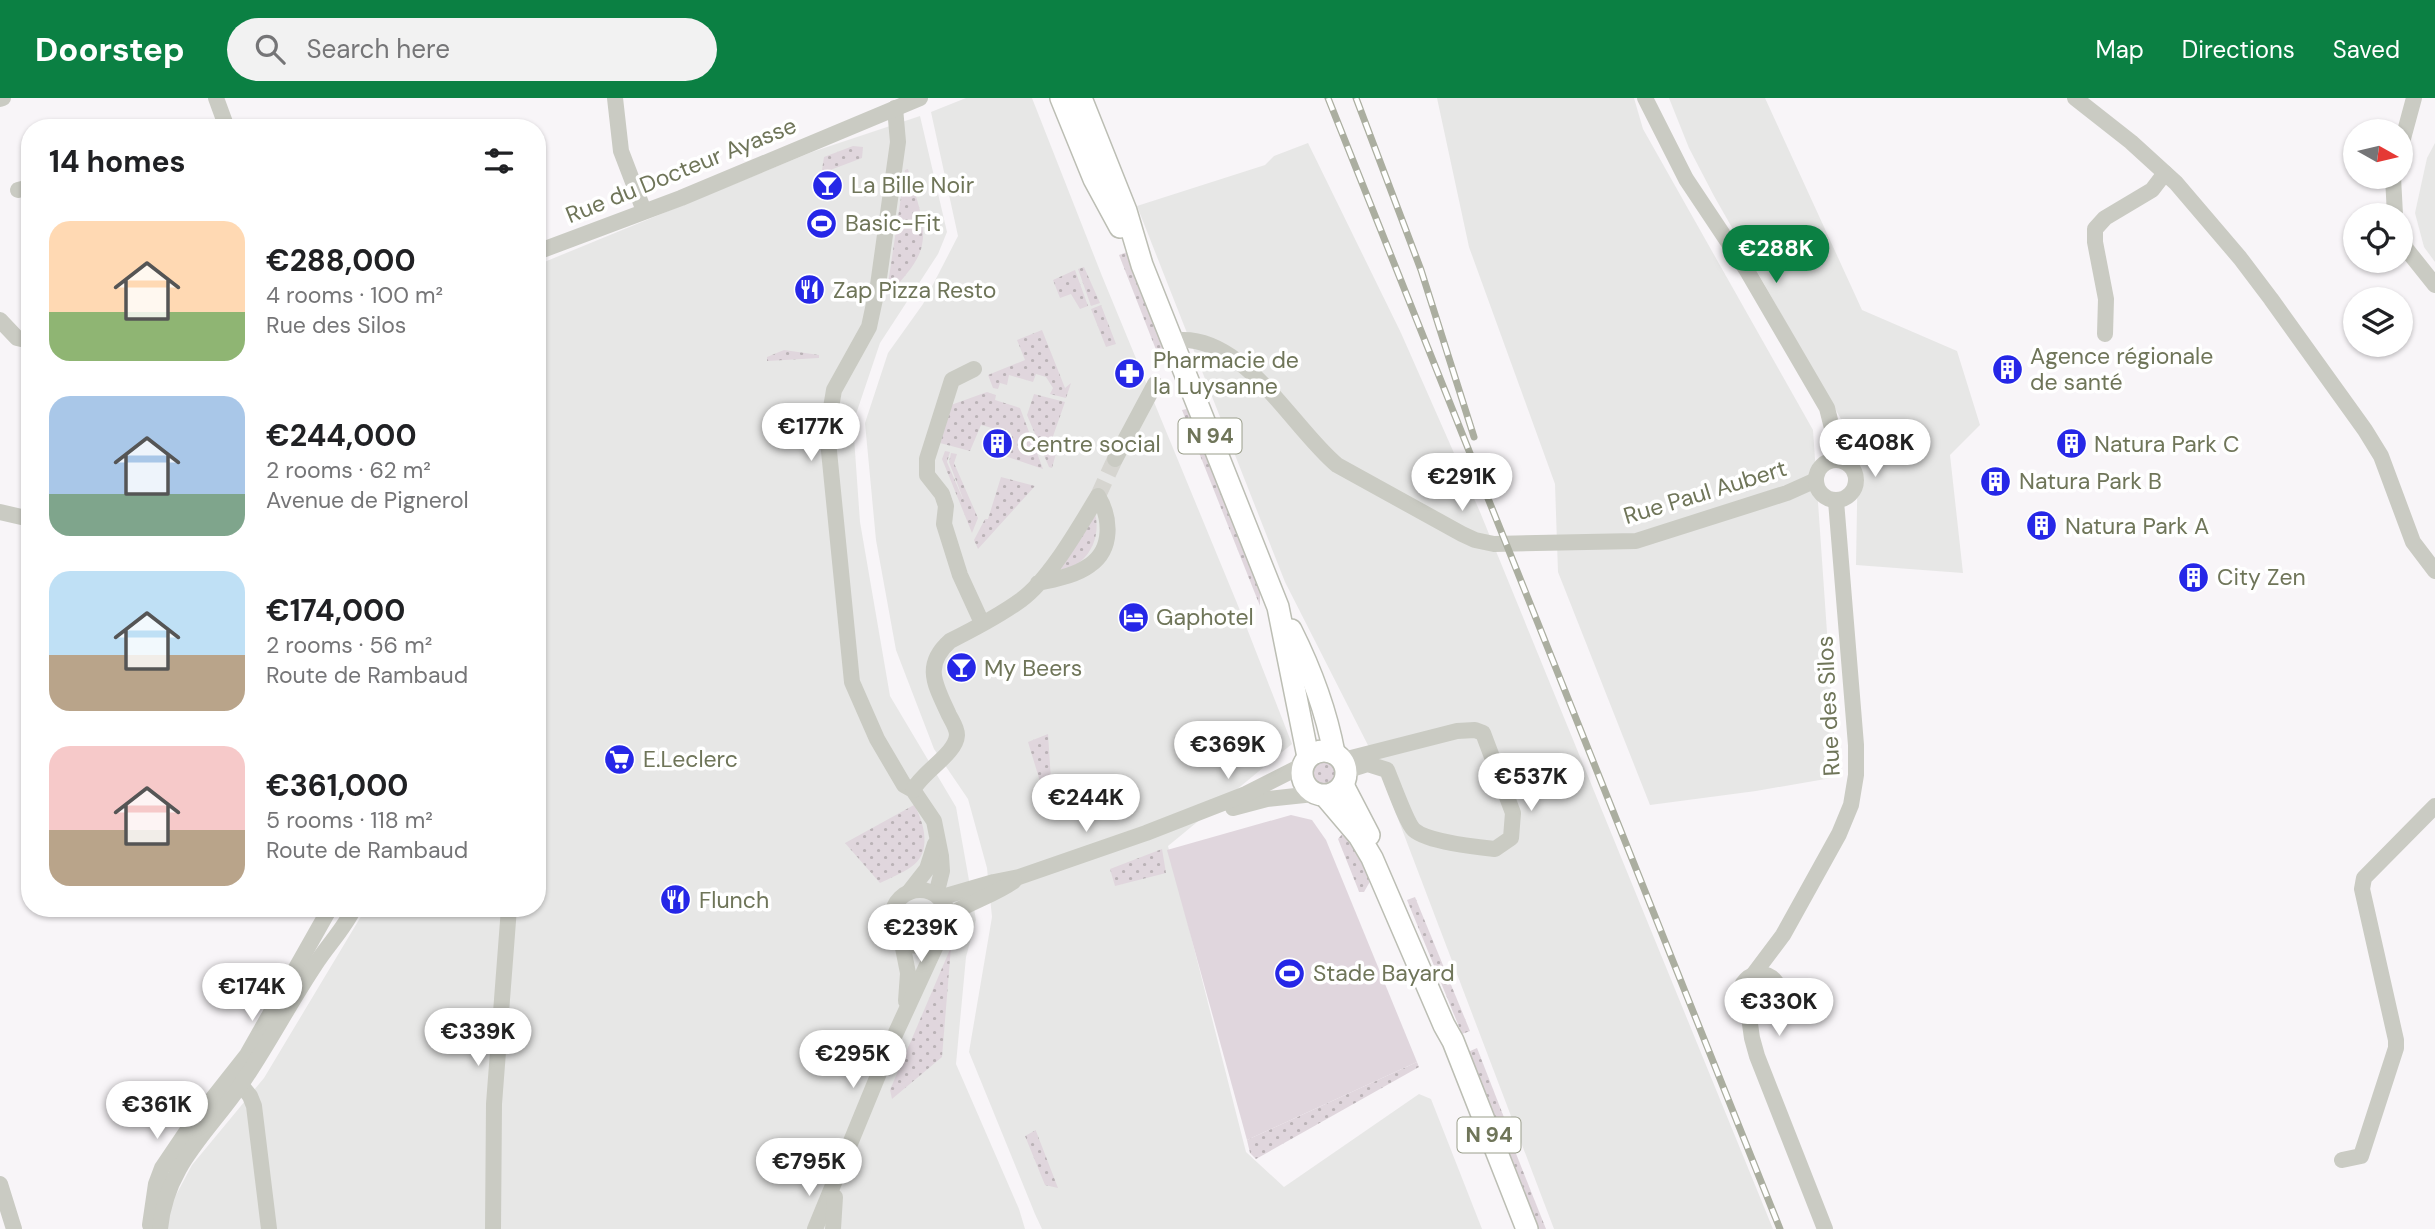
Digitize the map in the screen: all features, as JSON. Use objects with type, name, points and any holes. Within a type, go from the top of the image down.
[{"type":"main road","name":"N 94","points":[[1061,98],[1094,178],[1142,265]]},
{"type":"main road","name":"N 94","points":[[1081,98],[1126,212],[1142,265],[1278,607],[1301,650],[1317,690],[1328,721],[1334,776],[1343,816],[1373,858],[1453,1041],[1527,1229]]},
{"type":"main road","name":"N 94","points":[[1278,607],[1305,761]]},
{"type":"main road","points":[[1320,751],[1334,776],[1303,782],[1305,761],[1320,751]]},
{"type":"street","points":[[216,98],[220,119]]},
{"type":"street","points":[[615,98],[621,151],[644,211]]},
{"type":"street","points":[[1645,98],[1680,169],[1746,268],[1827,408],[1834,436],[1835,460]]},
{"type":"street","points":[[2075,98],[2165,173],[2239,258],[2365,430],[2381,456],[2413,542],[2435,571]]},
{"type":"street","points":[[2408,119],[2414,98]]},
{"type":"street","points":[[815,1229],[905,1013],[945,928],[947,917],[945,906],[937,896],[942,871],[934,821],[913,790],[904,785],[877,739],[852,682],[827,431],[834,390],[869,327],[878,285],[898,142],[908,103]]},
{"type":"street","name":"Rue du Docteur Ayasse","points":[[546,249],[908,103]]},
{"type":"street","points":[[2105,334],[2106,299],[2095,229],[2105,218],[2152,190],[2165,173]]},
{"type":"street","points":[[2413,258],[2435,285]]},
{"type":"street","points":[[0,320],[21,339]]},
{"type":"street","name":"Rue Paul Aubert","points":[[1172,341],[1205,344],[1244,366],[1265,386],[1321,452],[1337,465],[1483,543],[1533,545],[1636,541],[1787,493],[1816,480]]},
{"type":"street","points":[[974,369],[952,380],[927,459],[927,475],[942,494],[946,506],[944,524],[960,575],[982,623]]},
{"type":"street","points":[[1115,459],[1154,384]]},
{"type":"street","points":[[1835,460],[1850,466],[1857,480],[1851,495],[1836,500],[1824,497],[1816,480],[1822,466],[1835,460]]},
{"type":"street","points":[[913,790],[924,774],[944,758],[955,743],[957,734],[933,680],[933,668],[942,648],[950,640],[1022,600],[1073,537],[1098,496],[1108,521],[1107,537],[1101,553],[1091,564],[1072,574],[1038,583]]},
{"type":"street","name":"Rue des Silos","points":[[1754,975],[1783,935],[1839,834],[1852,805],[1856,775],[1836,500]]},
{"type":"street","points":[[0,512],[21,517]]},
{"type":"street","points":[[1166,825],[1267,799],[1334,776],[1368,764],[1387,770],[1412,830],[1461,845],[1495,849],[1511,838],[1513,813],[1483,733],[1475,730],[1457,731],[1351,758],[1334,776]]},
{"type":"street","points":[[909,892],[920,890],[937,896],[970,895],[994,888],[1246,794],[1305,761]]},
{"type":"street","points":[[2342,1160],[2361,1156],[2396,1048],[2362,889],[2364,878],[2435,806]]},
{"type":"street","points":[[905,1013],[908,973],[901,938],[892,923],[892,912],[897,902],[909,892],[927,869],[937,835]]},
{"type":"street","points":[[947,917],[970,895]]},
{"type":"street","points":[[150,1229],[156,1184],[162,1168],[187,1131],[236,1082],[247,1055],[327,917]]},
{"type":"street","points":[[330,943],[331,917]]},
{"type":"street","points":[[159,1229],[168,1188],[183,1159],[349,917]]},
{"type":"street","points":[[493,1229],[494,1104],[508,917]]},
{"type":"street","name":"Rue des Silos","points":[[1776,982],[1783,935]]},
{"type":"street","points":[[901,938],[920,945],[940,937]]},
{"type":"street","points":[[1748,1010],[1760,1014],[1772,1010],[1779,999],[1780,990],[1776,982],[1762,974],[1754,975],[1744,983],[1741,997],[1748,1010],[1757,1056],[1825,1229]]},
{"type":"street","points":[[1757,1056],[1766,1013]]},
{"type":"street","points":[[236,1082],[250,1096],[254,1106],[269,1229]]},
{"type":"street","points":[[833,1229],[836,1182]]},
{"type":"street","points":[[0,1184],[14,1229]]},
{"type":"shaded area","points":[[966,98],[1032,98],[1292,744],[1168,846],[1246,1152],[1284,1187],[1419,1094],[1431,1099],[1482,1229],[1042,1229],[1035,1214],[969,1052],[992,917],[987,868],[968,799],[934,749],[896,650],[876,540],[865,423],[888,353],[923,304],[958,236],[931,112]]},
{"type":"shaded area","points":[[1437,98],[1634,98],[1643,129],[1813,430],[1837,777],[1650,805],[1558,572],[1555,484],[1469,247]]},
{"type":"shaded area","points":[[1669,98],[1765,98],[1862,310],[1957,351],[1980,425],[1950,455],[1963,573],[1856,565],[1858,449],[1714,196],[1689,148]]},
{"type":"shaded area","points":[[920,116],[947,232],[938,254],[880,343],[853,423],[860,522],[890,696],[956,807],[976,920],[966,957],[956,1064],[1019,1209],[1025,1229],[168,1229],[167,1212],[192,1165],[264,1078],[361,917],[546,917],[546,261],[812,152]]},
{"type":"shaded area","points":[[1308,143],[1401,333],[1480,512],[1773,1229],[1554,1229],[1376,761],[1285,582],[1137,206],[1265,165],[1274,156]]},
{"type":"shaded area","points":[[2435,143],[2435,262],[2424,247],[2415,213],[2427,158]]},
{"type":"shaded area","points":[[853,146],[863,147],[862,158],[825,172],[822,170],[824,157]]},
{"type":"shaded area","points":[[908,169],[923,226],[922,245],[914,264],[892,291],[888,284],[905,170]]},
{"type":"shaded area","points":[[1127,252],[1168,357],[1160,360],[1119,255]]},
{"type":"shaded area","points":[[1084,267],[1100,303],[1091,306],[1078,269]]},
{"type":"shaded area","points":[[1075,270],[1088,306],[1080,309],[1071,294],[1060,298],[1053,280]]},
{"type":"shaded area","points":[[1101,305],[1116,344],[1106,347],[1091,309]]},
{"type":"shaded area","points":[[1042,330],[1065,388],[1071,383],[1066,398],[1050,394],[1053,388],[1046,377],[1036,374],[1033,382],[1009,375],[1007,385],[1000,383],[998,389],[993,388],[988,375],[1025,360],[1017,340]]},
{"type":"shaded area","points":[[784,350],[819,355],[819,358],[767,361],[767,357]]},
{"type":"shaded area","points":[[987,392],[996,395],[995,400],[1020,408],[1043,469],[1002,455],[1011,433],[981,425],[970,451],[940,443],[951,405]]},
{"type":"shaded area","points":[[1034,394],[1065,402],[1051,442],[1058,446],[1052,468],[1049,467],[1027,415]]},
{"type":"shaded area","points":[[1187,409],[1260,590],[1260,606],[1182,410]]},
{"type":"shaded area","points":[[945,451],[950,452],[947,462],[965,504],[949,462],[951,453],[957,454],[954,463],[978,518],[972,533],[942,459]]},
{"type":"shaded area","points":[[1001,477],[1035,486],[978,549],[974,540],[985,519],[988,519]]},
{"type":"shaded area","points":[[1094,510],[1096,532],[1089,552],[1074,565],[1053,569]]},
{"type":"shaded area","points":[[1048,734],[1051,780],[1107,784],[1046,801],[1028,742]]},
{"type":"shaded area","points":[[1323,761],[1332,765],[1336,774],[1332,783],[1323,787],[1314,783],[1310,774],[1314,765]]},
{"type":"shaded area","points":[[914,805],[925,838],[922,854],[911,867],[880,883],[845,843]]},
{"type":"shaded area","name":"Stade Bayard","points":[[1291,815],[1312,820],[1326,840],[1417,1062],[1247,1140],[1167,850]]},
{"type":"shaded area","points":[[1344,832],[1349,832],[1372,878],[1364,892],[1359,892],[1338,839]]},
{"type":"shaded area","points":[[1162,849],[1166,873],[1115,886],[1110,869]]},
{"type":"shaded area","points":[[1415,897],[1470,1031],[1462,1034],[1407,900]]},
{"type":"shaded area","points":[[951,947],[942,1057],[892,1099],[890,1090]]},
{"type":"shaded area","points":[[1477,1048],[1505,1120],[1504,1125],[1498,1129],[1468,1052]]},
{"type":"shaded area","points":[[1417,1062],[1419,1067],[1256,1159],[1250,1153],[1247,1140]]},
{"type":"shaded area","points":[[1036,1130],[1058,1188],[1045,1185],[1025,1136]]},
{"type":"shaded area","points":[[1515,1151],[1546,1229],[1537,1229],[1507,1155]]},
{"type":"tunnel","points":[[1098,496],[1115,459]]},
{"type":"railway","points":[[1328,98],[1780,1229]]},
{"type":"railway","points":[[1356,98],[1421,270],[1474,437]]},
{"type":"place","name":"La Bille Noir","points":[[828,185]]},
{"type":"place","name":"Basic-Fit","points":[[822,223]]},
{"type":"place","name":"Zap Pizza Resto","points":[[810,290]]},
{"type":"place","name":"Agence régionale de santé","points":[[2007,369]]},
{"type":"place","name":"Pharmacie de la Luysanne","points":[[1130,373]]},
{"type":"place","name":"Centre social","points":[[997,444]]},
{"type":"place","name":"Natura Park C","points":[[2071,444]]},
{"type":"place","name":"Natura Park B","points":[[1996,481]]},
{"type":"place","name":"Natura Park A","points":[[2042,526]]},
{"type":"place","name":"City Zen","points":[[2194,577]]},
{"type":"place","name":"Gaphotel","points":[[1133,617]]},
{"type":"place","name":"My Beers","points":[[961,668]]},
{"type":"place","name":"E.Leclerc","points":[[620,759]]},
{"type":"place","name":"Flunch","points":[[676,900]]},
{"type":"place","name":"Stade Bayard","points":[[1290,973]]}]
